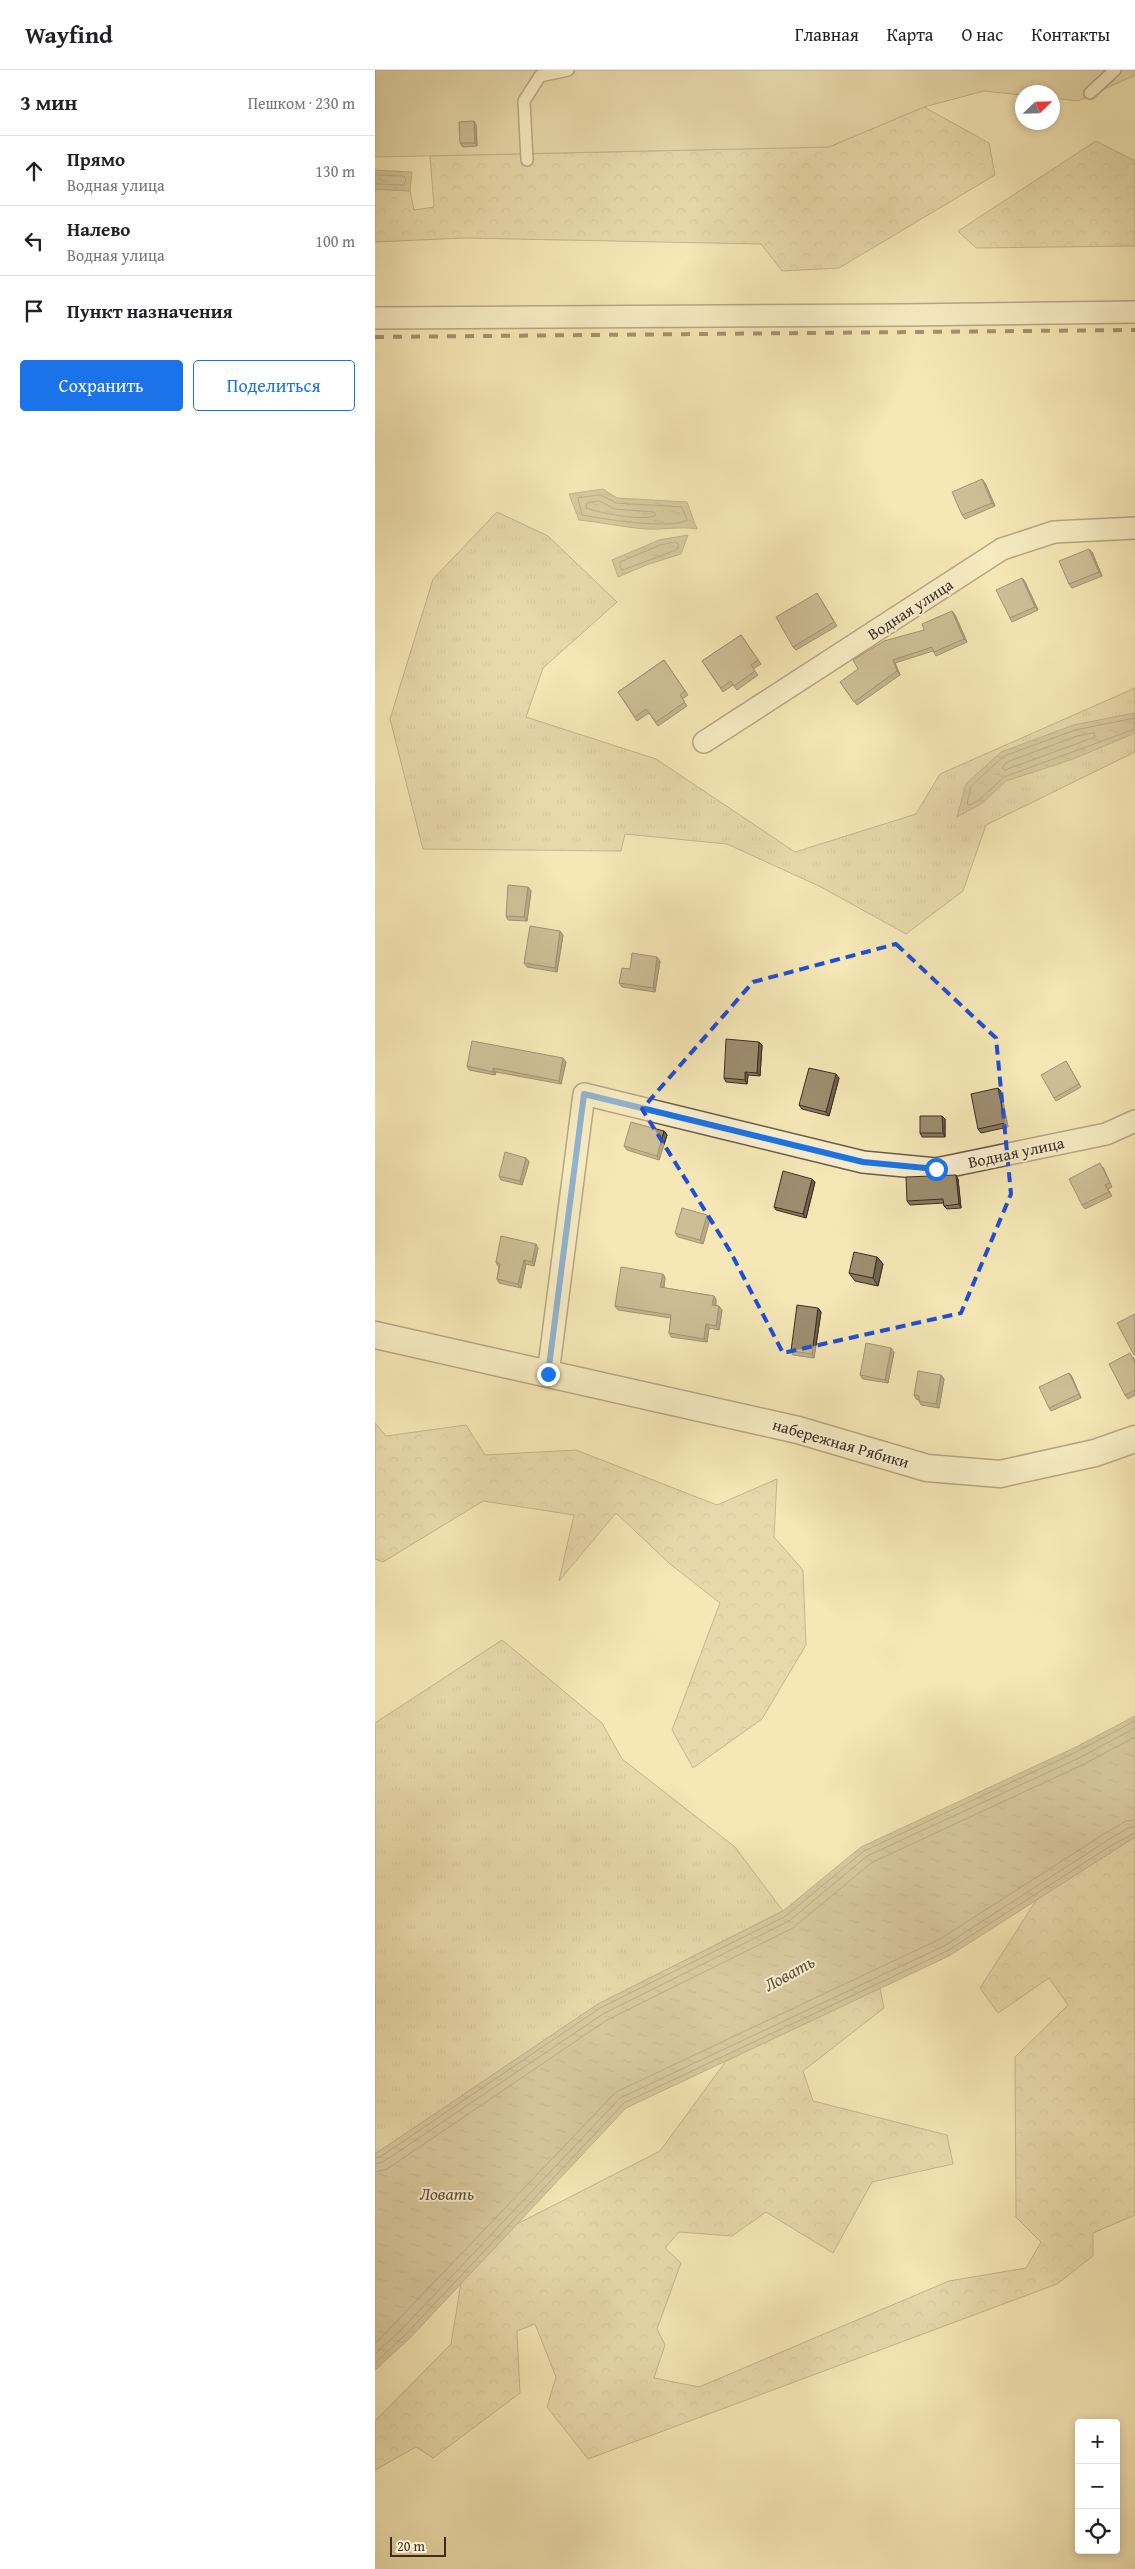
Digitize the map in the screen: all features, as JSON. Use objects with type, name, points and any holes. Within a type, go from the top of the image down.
[{"type":"street","points":[[375,318],[905,316],[1135,312]]},
{"type":"street","name":"Водная улица","points":[[704,742],[1002,549],[1053,532],[1135,528]]},
{"type":"street","name":"Водная улица","points":[[548,1374],[584,1094],[863,1162],[936,1169],[1106,1134],[1135,1121]]},
{"type":"street","name":"набережная Рябики","points":[[375,1335],[798,1430],[927,1468],[999,1474],[1095,1453],[1135,1439]]},
{"type":"lane","points":[[527,160],[524,102],[540,76],[568,70]]},
{"type":"lane","points":[[1090,93],[1115,70]]},
{"type":"highlighted area","points":[[896,944],[996,1038],[1011,1194],[961,1313],[783,1353],[730,1251],[642,1109],[753,982]]},
{"type":"green space","points":[[375,70],[1135,70],[1135,75],[1078,101],[1060,99],[1060,85],[1015,85],[1015,94],[984,91],[924,107],[829,147],[375,157]]},
{"type":"green space","points":[[924,107],[989,143],[995,175],[839,268],[782,271],[761,244],[464,238],[375,242],[375,189],[410,191],[414,210],[434,207],[430,156],[829,147]]},
{"type":"green space","points":[[1096,141],[1135,161],[1135,246],[976,248],[958,231]]},
{"type":"green space","points":[[497,512],[548,536],[617,602],[543,668],[526,717],[656,759],[795,852],[916,814],[940,774],[1135,688],[1135,752],[986,825],[963,891],[906,934],[821,887],[727,844],[625,834],[621,851],[423,849],[390,719],[433,579]]},
{"type":"green space","points":[[375,1423],[386,1436],[466,1425],[485,1455],[576,1450],[717,1505],[777,1479],[774,1537],[803,1570],[806,1645],[762,1719],[693,1768],[672,1730],[720,1603],[670,1564],[616,1513],[559,1581],[574,1515],[483,1501],[383,1562],[375,1559]]},
{"type":"green space","points":[[502,1640],[602,1723],[622,1759],[735,1847],[783,1911],[598,2004],[375,2154],[375,1723]]},
{"type":"green space","points":[[1135,1837],[1135,2215],[1093,2233],[1093,2256],[1057,2284],[588,2459],[547,2407],[556,2377],[535,2324],[517,2331],[520,2393],[433,2458],[416,2447],[375,2470],[375,2421],[451,2344],[461,2283],[517,2224],[660,2151],[726,2061],[880,1988],[884,2008],[803,2071],[813,2101],[947,2135],[953,2164],[872,2182],[833,2253],[766,2212],[732,2236],[679,2232],[665,2248],[681,2263],[657,2329],[665,2345],[654,2378],[699,2387],[949,2281],[1026,2268],[1041,2242],[1016,2217],[1015,2057],[1068,2005],[1049,1978],[998,2013],[980,1988],[1037,1899]]},
{"type":"water","points":[[375,170],[412,172],[410,191],[375,189]]},
{"type":"water","points":[[603,489],[617,498],[687,502],[697,529],[645,529],[579,520],[569,494]]},
{"type":"water","points":[[688,535],[681,554],[649,564],[618,577],[612,560],[659,540]]},
{"type":"water","points":[[1134,713],[1135,733],[1073,759],[1006,781],[981,804],[957,817],[966,784],[1001,752],[1074,725]]},
{"type":"water","name":"Ловать","points":[[1135,1716],[1135,1837],[949,1956],[626,2108],[409,2339],[375,2370],[375,2154],[598,2004],[783,1911],[861,1847],[1074,1748]]},
{"type":"building","points":[[474,121],[475,143],[460,143],[459,122]]},
{"type":"building","points":[[982,479],[992,503],[962,515],[952,492]]},
{"type":"building","points":[[1089,549],[1099,572],[1069,584],[1059,561]]},
{"type":"building","points":[[1022,578],[1035,607],[1010,618],[996,590]]},
{"type":"building","points":[[817,593],[834,622],[793,647],[776,617]]},
{"type":"building","points":[[952,611],[964,639],[934,652],[932,647],[893,660],[897,671],[854,702],[840,682],[858,669],[853,660],[884,641],[924,630],[922,624]]},
{"type":"building","points":[[741,635],[758,660],[751,665],[755,671],[734,686],[731,681],[721,688],[702,661]]},
{"type":"building","points":[[664,660],[685,691],[680,695],[685,702],[656,722],[646,709],[635,717],[618,692]]},
{"type":"building","points":[[508,885],[528,887],[524,917],[506,916]]},
{"type":"building","points":[[530,926],[560,931],[555,968],[524,963]]},
{"type":"building","points":[[632,953],[657,957],[653,988],[619,983],[622,968],[630,969]]},
{"type":"building","points":[[726,1039],[759,1042],[757,1073],[745,1072],[745,1080],[724,1078]]},
{"type":"building","points":[[472,1041],[563,1058],[559,1081],[493,1068],[493,1072],[467,1066]]},
{"type":"building","points":[[1066,1061],[1079,1084],[1054,1098],[1041,1075]]},
{"type":"building","points":[[809,1068],[836,1074],[826,1112],[799,1105]]},
{"type":"building","points":[[998,1088],[1005,1123],[978,1129],[971,1094]]},
{"type":"building","points":[[920,1116],[942,1116],[943,1133],[920,1133]]},
{"type":"building","points":[[631,1122],[664,1131],[657,1156],[624,1146]]},
{"type":"building","points":[[505,1152],[526,1158],[520,1181],[499,1176]]},
{"type":"building","points":[[1100,1163],[1110,1183],[1105,1185],[1109,1192],[1082,1205],[1069,1179]]},
{"type":"building","points":[[783,1171],[812,1179],[803,1214],[774,1207]]},
{"type":"building","points":[[956,1175],[959,1204],[944,1206],[943,1199],[907,1201],[906,1177]]},
{"type":"building","points":[[682,1208],[707,1215],[700,1240],[675,1233]]},
{"type":"building","points":[[501,1236],[536,1244],[532,1262],[524,1260],[518,1284],[497,1279],[500,1264],[496,1262]]},
{"type":"building","points":[[854,1252],[877,1257],[873,1278],[849,1273]]},
{"type":"building","points":[[621,1267],[663,1274],[660,1287],[714,1296],[712,1305],[719,1306],[716,1326],[706,1324],[704,1339],[669,1333],[671,1315],[615,1306]]},
{"type":"building","points":[[797,1305],[818,1308],[812,1354],[791,1351]]},
{"type":"building","points":[[1135,1314],[1135,1355],[1134,1355],[1117,1323]]},
{"type":"building","points":[[866,1343],[891,1348],[885,1380],[860,1375]]},
{"type":"building","points":[[1130,1353],[1135,1363],[1135,1390],[1125,1395],[1109,1364]]},
{"type":"building","points":[[918,1371],[941,1375],[936,1404],[919,1401],[919,1396],[914,1395]]},
{"type":"building","points":[[1069,1373],[1079,1394],[1049,1408],[1039,1387]]},
{"type":"railway","points":[[375,337],[1135,330]]},
{"type":"route","points":[[548,1374],[584,1094],[863,1162],[936,1169]]}]
